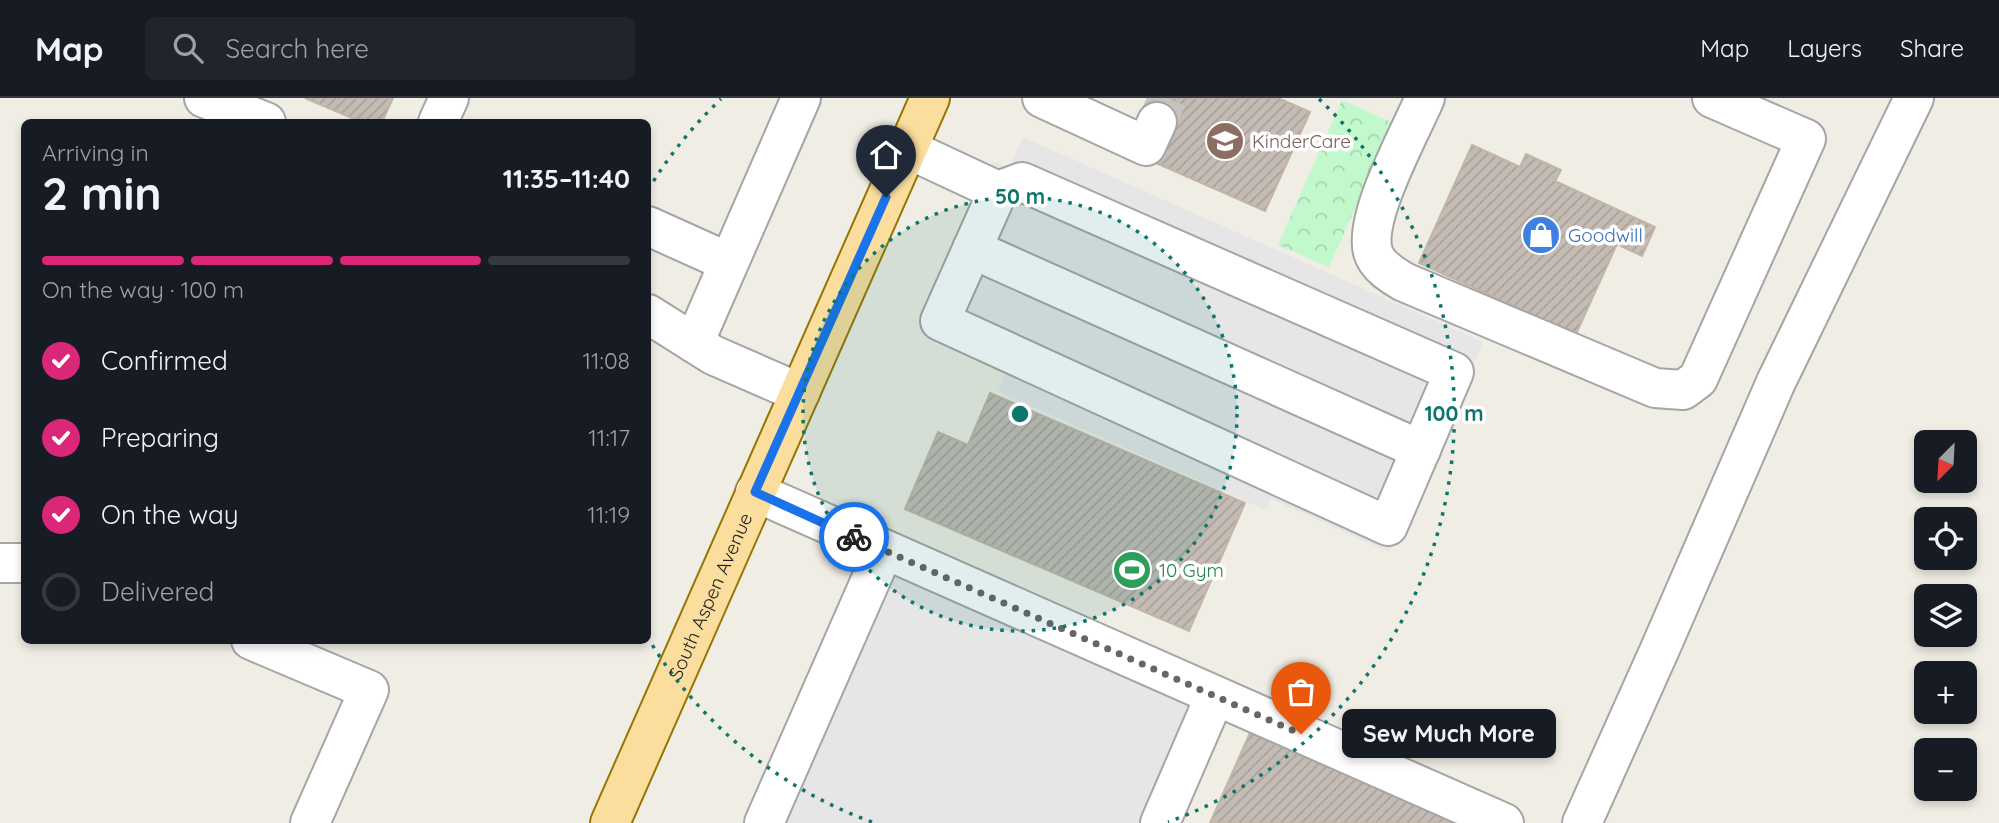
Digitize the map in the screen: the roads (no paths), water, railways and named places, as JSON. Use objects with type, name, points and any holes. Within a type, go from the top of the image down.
[{"type":"main road","name":"South Aspen Avenue","points":[[610,823],[908,149],[924,100]]},
{"type":"street","points":[[204,98],[258,119]]},
{"type":"street","points":[[439,119],[449,98]]},
{"type":"street","points":[[694,343],[801,98]]},
{"type":"street","points":[[1042,98],[1146,146],[1157,122]]},
{"type":"street","points":[[1425,98],[1376,210],[1371,236],[1374,254],[1388,272],[1404,282],[1655,388],[1683,390],[1698,379],[1806,139],[1712,98]]},
{"type":"street","points":[[1582,823],[1661,649],[1776,382],[1914,98]]},
{"type":"street","points":[[908,149],[998,191]]},
{"type":"street","points":[[1022,182],[1454,372],[1388,526],[940,321],[998,191],[1022,182]]},
{"type":"street","points":[[651,227],[729,262]]},
{"type":"street","points":[[972,249],[1421,450]]},
{"type":"street","points":[[651,316],[713,355],[800,393]]},
{"type":"street","points":[[755,492],[1504,823]]},
{"type":"street","points":[[764,823],[884,550]]},
{"type":"street","points":[[0,563],[21,563]]},
{"type":"street","points":[[260,644],[369,690],[310,823]]},
{"type":"street","points":[[1160,823],[1215,696]]},
{"type":"tunnel","points":[[1157,122],[1168,98]]},
{"type":"place","name":"KinderCare","points":[[1225,141]]},
{"type":"place","name":"Goodwill","points":[[1541,235]]},
{"type":"place","name":"10 Gym","points":[[1132,570]]},
{"type":"place","name":"Sew Much More","points":[[1301,734]]}]
